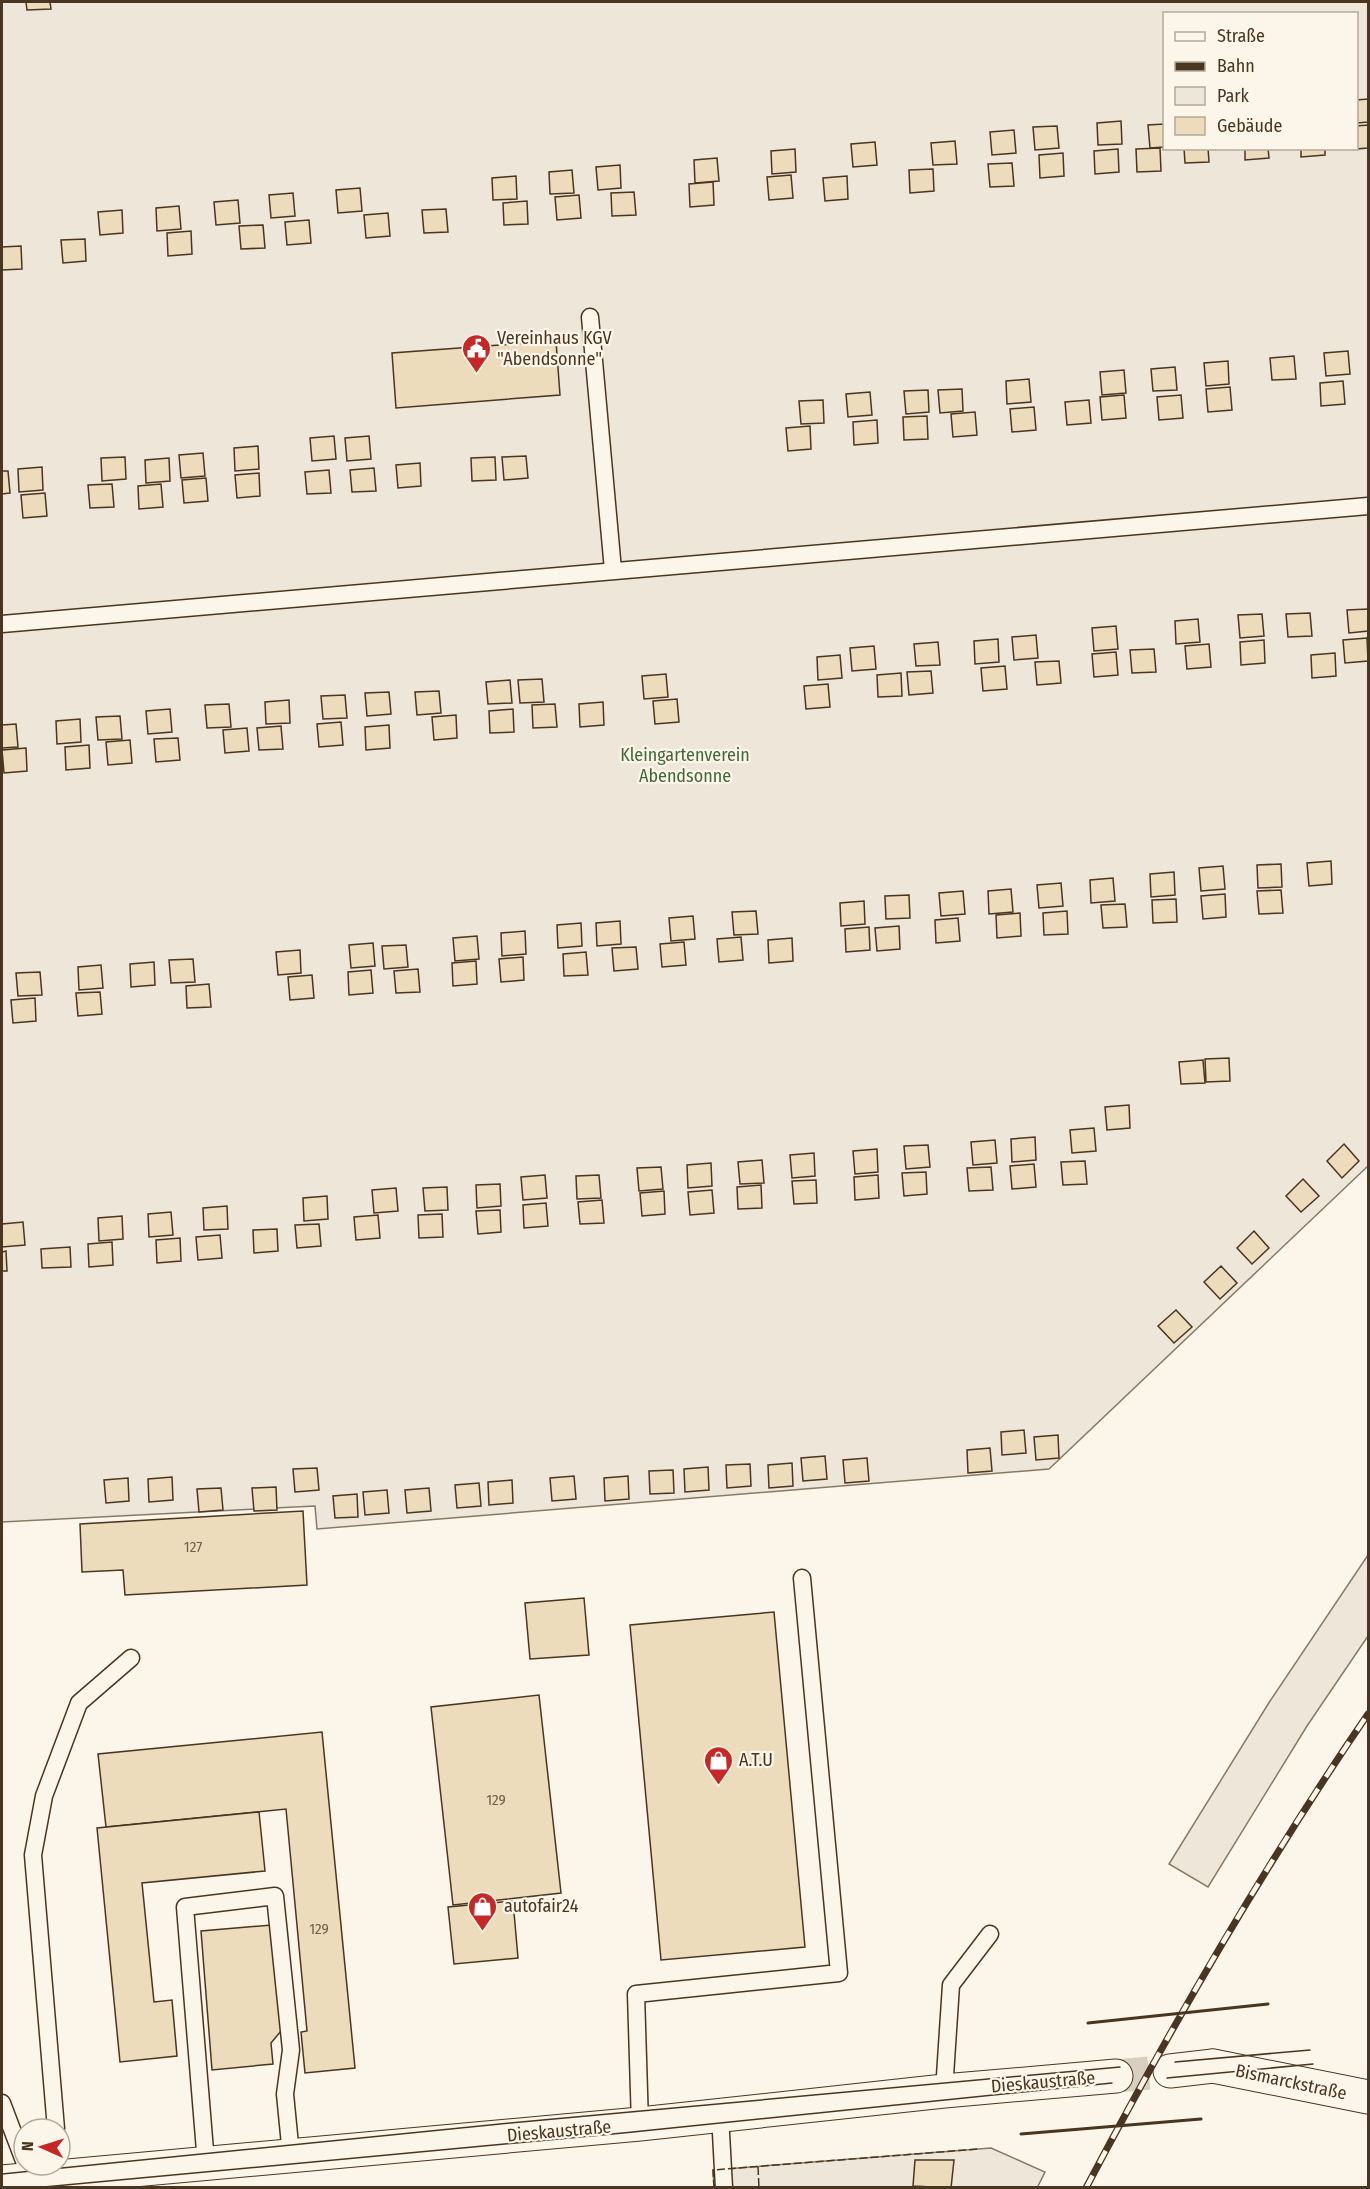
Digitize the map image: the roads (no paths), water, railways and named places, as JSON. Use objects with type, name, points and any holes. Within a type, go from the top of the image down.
[{"type":"main road","name":"Bismarckstraße","points":[[1170,2071],[1213,2066],[1368,2097]]},
{"type":"main road","name":"Dieskaustraße","points":[[72,2169],[206,2163],[640,2124],[944,2091],[1116,2076]]},
{"type":"lane","points":[[590,317],[613,570]]},
{"type":"lane","points":[[2,624],[1368,506]]},
{"type":"lane","points":[[640,2124],[636,1994],[839,1973],[802,1578]]},
{"type":"lane","points":[[55,2117],[33,1855],[44,1796],[79,1703],[131,1658]]},
{"type":"lane","points":[[206,2163],[185,1907],[275,1896],[291,2050],[285,2094],[291,2155]]},
{"type":"lane","points":[[944,2091],[951,1985],[990,1934]]},
{"type":"lane","points":[[2,2103],[12,2125]]},
{"type":"lane","points":[[720,2115],[724,2187]]},
{"type":"tunnel","points":[[1116,2076],[1170,2071]]},
{"type":"tram line","points":[[1175,2062],[1310,2050]]},
{"type":"tram line","points":[[1167,2078],[1313,2064]]},
{"type":"tram line","points":[[2,2174],[510,2123],[1120,2067]]},
{"type":"tram line","points":[[33,2188],[623,2133],[1112,2083]]},
{"type":"railway","points":[[1086,2188],[1220,1947],[1292,1829],[1368,1714]]},
{"type":"place","name":"Vereinhaus KGV \"Abendsonne\"","points":[[476,374]]},
{"type":"place","name":"A.T.U","points":[[718,1786]]},
{"type":"place","name":"autofair24","points":[[483,1932]]},
{"type":"park label","name":"Kleingartenverein Abendsonne","points":[[685,765]]}]
